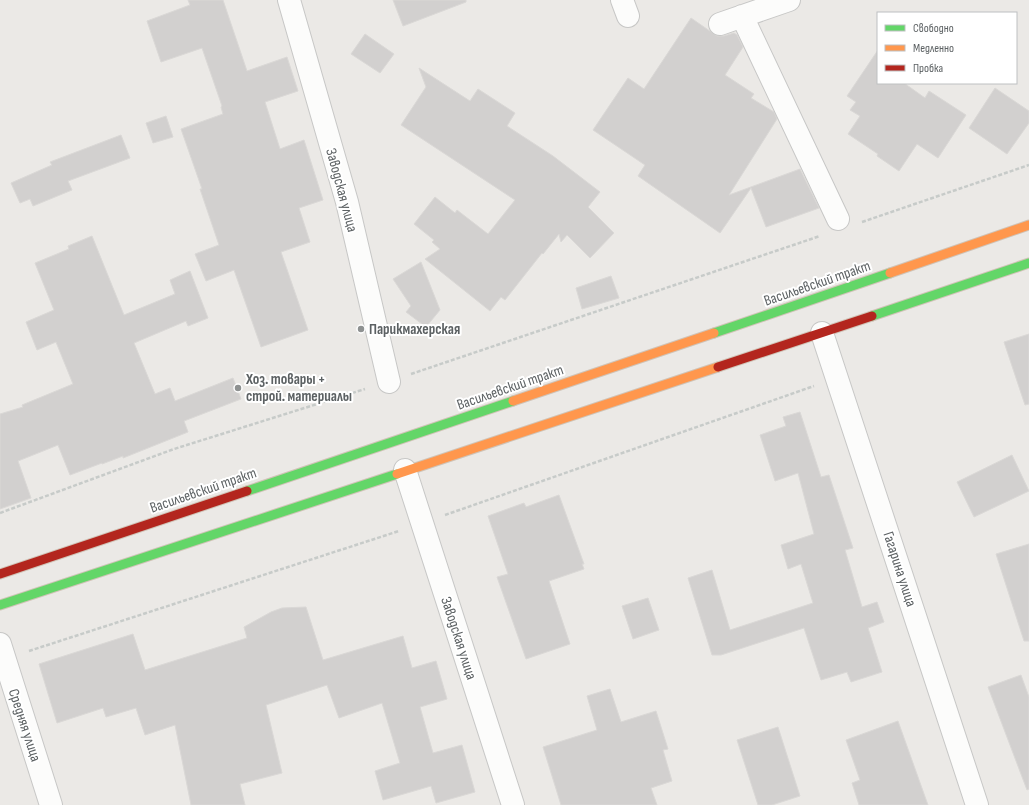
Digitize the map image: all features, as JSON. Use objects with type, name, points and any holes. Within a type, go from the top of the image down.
[{"type":"main road","name":"Васильевский тракт","points":[[0,574],[1029,225]]},
{"type":"main road","points":[[0,605],[1029,263]]},
{"type":"street","name":"Заводская улица","points":[[289,0],[347,202],[389,382]]},
{"type":"street","points":[[720,24],[789,0]]},
{"type":"street","points":[[742,16],[840,226]]},
{"type":"street","name":"Гагарина улица","points":[[822,333],[977,805]]},
{"type":"street","name":"Заводская улица","points":[[405,470],[513,805]]},
{"type":"street","name":"Средняя улица","points":[[0,644],[51,805]]},
{"type":"path","points":[[0,513],[174,449],[389,382],[840,226],[1029,165]]},
{"type":"building","points":[[188,0],[223,0],[247,71],[287,57],[298,91],[265,102],[280,149],[304,140],[323,200],[299,208],[310,242],[281,252],[308,330],[261,347],[234,270],[206,281],[195,254],[219,245],[200,189],[202,189],[181,129],[223,114],[222,106],[202,48],[161,62],[147,21],[190,5]]},
{"type":"building","points":[[393,0],[466,0],[466,2],[403,26]]},
{"type":"building","points":[[691,18],[717,36],[724,36],[734,33],[737,35],[743,47],[725,75],[754,94],[751,98],[774,112],[777,119],[729,195],[800,169],[819,208],[766,227],[751,188],[720,233],[638,176],[645,165],[593,130],[628,78],[644,89]]},
{"type":"building","points":[[365,34],[394,54],[380,73],[351,54]]},
{"type":"building","points":[[877,51],[877,84],[905,84],[925,98],[929,91],[966,115],[938,158],[917,144],[899,171],[877,156],[878,154],[848,134],[860,116],[850,110],[856,102],[847,96]]},
{"type":"building","points":[[419,68],[470,101],[478,89],[515,113],[507,126],[553,156],[600,192],[588,207],[614,233],[590,258],[567,235],[561,242],[559,234],[505,300],[501,297],[490,311],[425,259],[440,249],[432,242],[434,240],[414,224],[435,197],[455,213],[457,210],[488,234],[515,200],[401,125],[426,87]]},
{"type":"building","points":[[995,88],[1029,111],[1029,123],[1007,154],[969,128]]},
{"type":"building","points":[[166,116],[173,137],[153,143],[146,123]]},
{"type":"building","points":[[121,135],[130,158],[68,181],[72,190],[33,206],[30,199],[20,203],[11,183],[52,165],[50,162]]},
{"type":"building","points":[[92,236],[124,315],[175,294],[170,280],[190,271],[208,318],[188,326],[186,321],[134,343],[155,394],[170,388],[175,401],[233,378],[241,399],[184,421],[188,432],[123,458],[123,456],[70,475],[58,445],[18,461],[31,498],[0,509],[0,414],[23,407],[22,405],[73,384],[56,342],[37,350],[26,322],[54,310],[35,263],[69,249],[68,246]]},
{"type":"building","points":[[421,262],[440,310],[426,327],[406,312],[411,306],[393,279]]},
{"type":"building","points":[[611,276],[619,298],[582,309],[576,288]]},
{"type":"building","points":[[1029,334],[1029,404],[1025,405],[1004,342]]},
{"type":"building","points":[[800,412],[821,477],[829,475],[853,548],[845,550],[862,607],[877,602],[884,622],[868,628],[882,672],[851,682],[847,672],[821,680],[804,628],[721,655],[712,655],[688,578],[712,570],[730,630],[813,603],[801,564],[788,569],[781,545],[814,534],[798,473],[775,481],[760,435],[786,426],[783,417]]},
{"type":"building","points":[[1012,455],[1029,491],[974,517],[957,482]]},
{"type":"building","points":[[559,495],[584,564],[582,564],[584,569],[549,581],[570,644],[526,659],[497,577],[508,574],[488,516],[524,503],[526,507]]},
{"type":"building","points":[[1029,544],[1029,641],[1024,641],[996,554]]},
{"type":"building","points":[[648,598],[659,630],[633,639],[622,606]]},
{"type":"building","points":[[306,607],[323,660],[403,636],[412,668],[436,661],[447,699],[420,707],[433,753],[462,745],[475,792],[436,803],[431,786],[383,800],[375,771],[400,763],[382,703],[339,718],[327,685],[266,705],[282,773],[240,784],[245,805],[191,805],[175,725],[145,735],[136,708],[106,717],[103,708],[57,723],[39,664],[133,634],[145,670],[247,638],[244,627],[271,612],[282,608]]},
{"type":"building","points":[[1021,675],[1029,697],[1029,789],[1027,790],[988,687]]},
{"type":"building","points":[[610,689],[621,722],[656,711],[668,749],[663,750],[672,781],[651,788],[657,805],[561,805],[543,747],[597,730],[587,696]]},
{"type":"building","points":[[898,721],[928,805],[859,805],[852,783],[860,780],[846,740]]},
{"type":"building","points":[[778,727],[800,796],[772,805],[758,805],[737,740]]},
{"type":"traffic: fast","points":[[872,316],[1029,263]]},
{"type":"traffic: fast","points":[[714,333],[890,273]]},
{"type":"traffic: fast","points":[[247,491],[513,401]]},
{"type":"traffic: fast","points":[[0,605],[397,474]]},
{"type":"traffic: slow","points":[[890,273],[1029,225]]},
{"type":"traffic: slow","points":[[513,401],[714,333]]},
{"type":"traffic: slow","points":[[397,474],[718,367]]},
{"type":"traffic: jam","points":[[718,367],[872,316]]},
{"type":"traffic: jam","points":[[0,574],[247,491]]},
{"type":"place","name":"Парикмахерская","points":[[361,329]]},
{"type":"place","name":"Хоз. товары + строй. материалы","points":[[238,388]]}]
